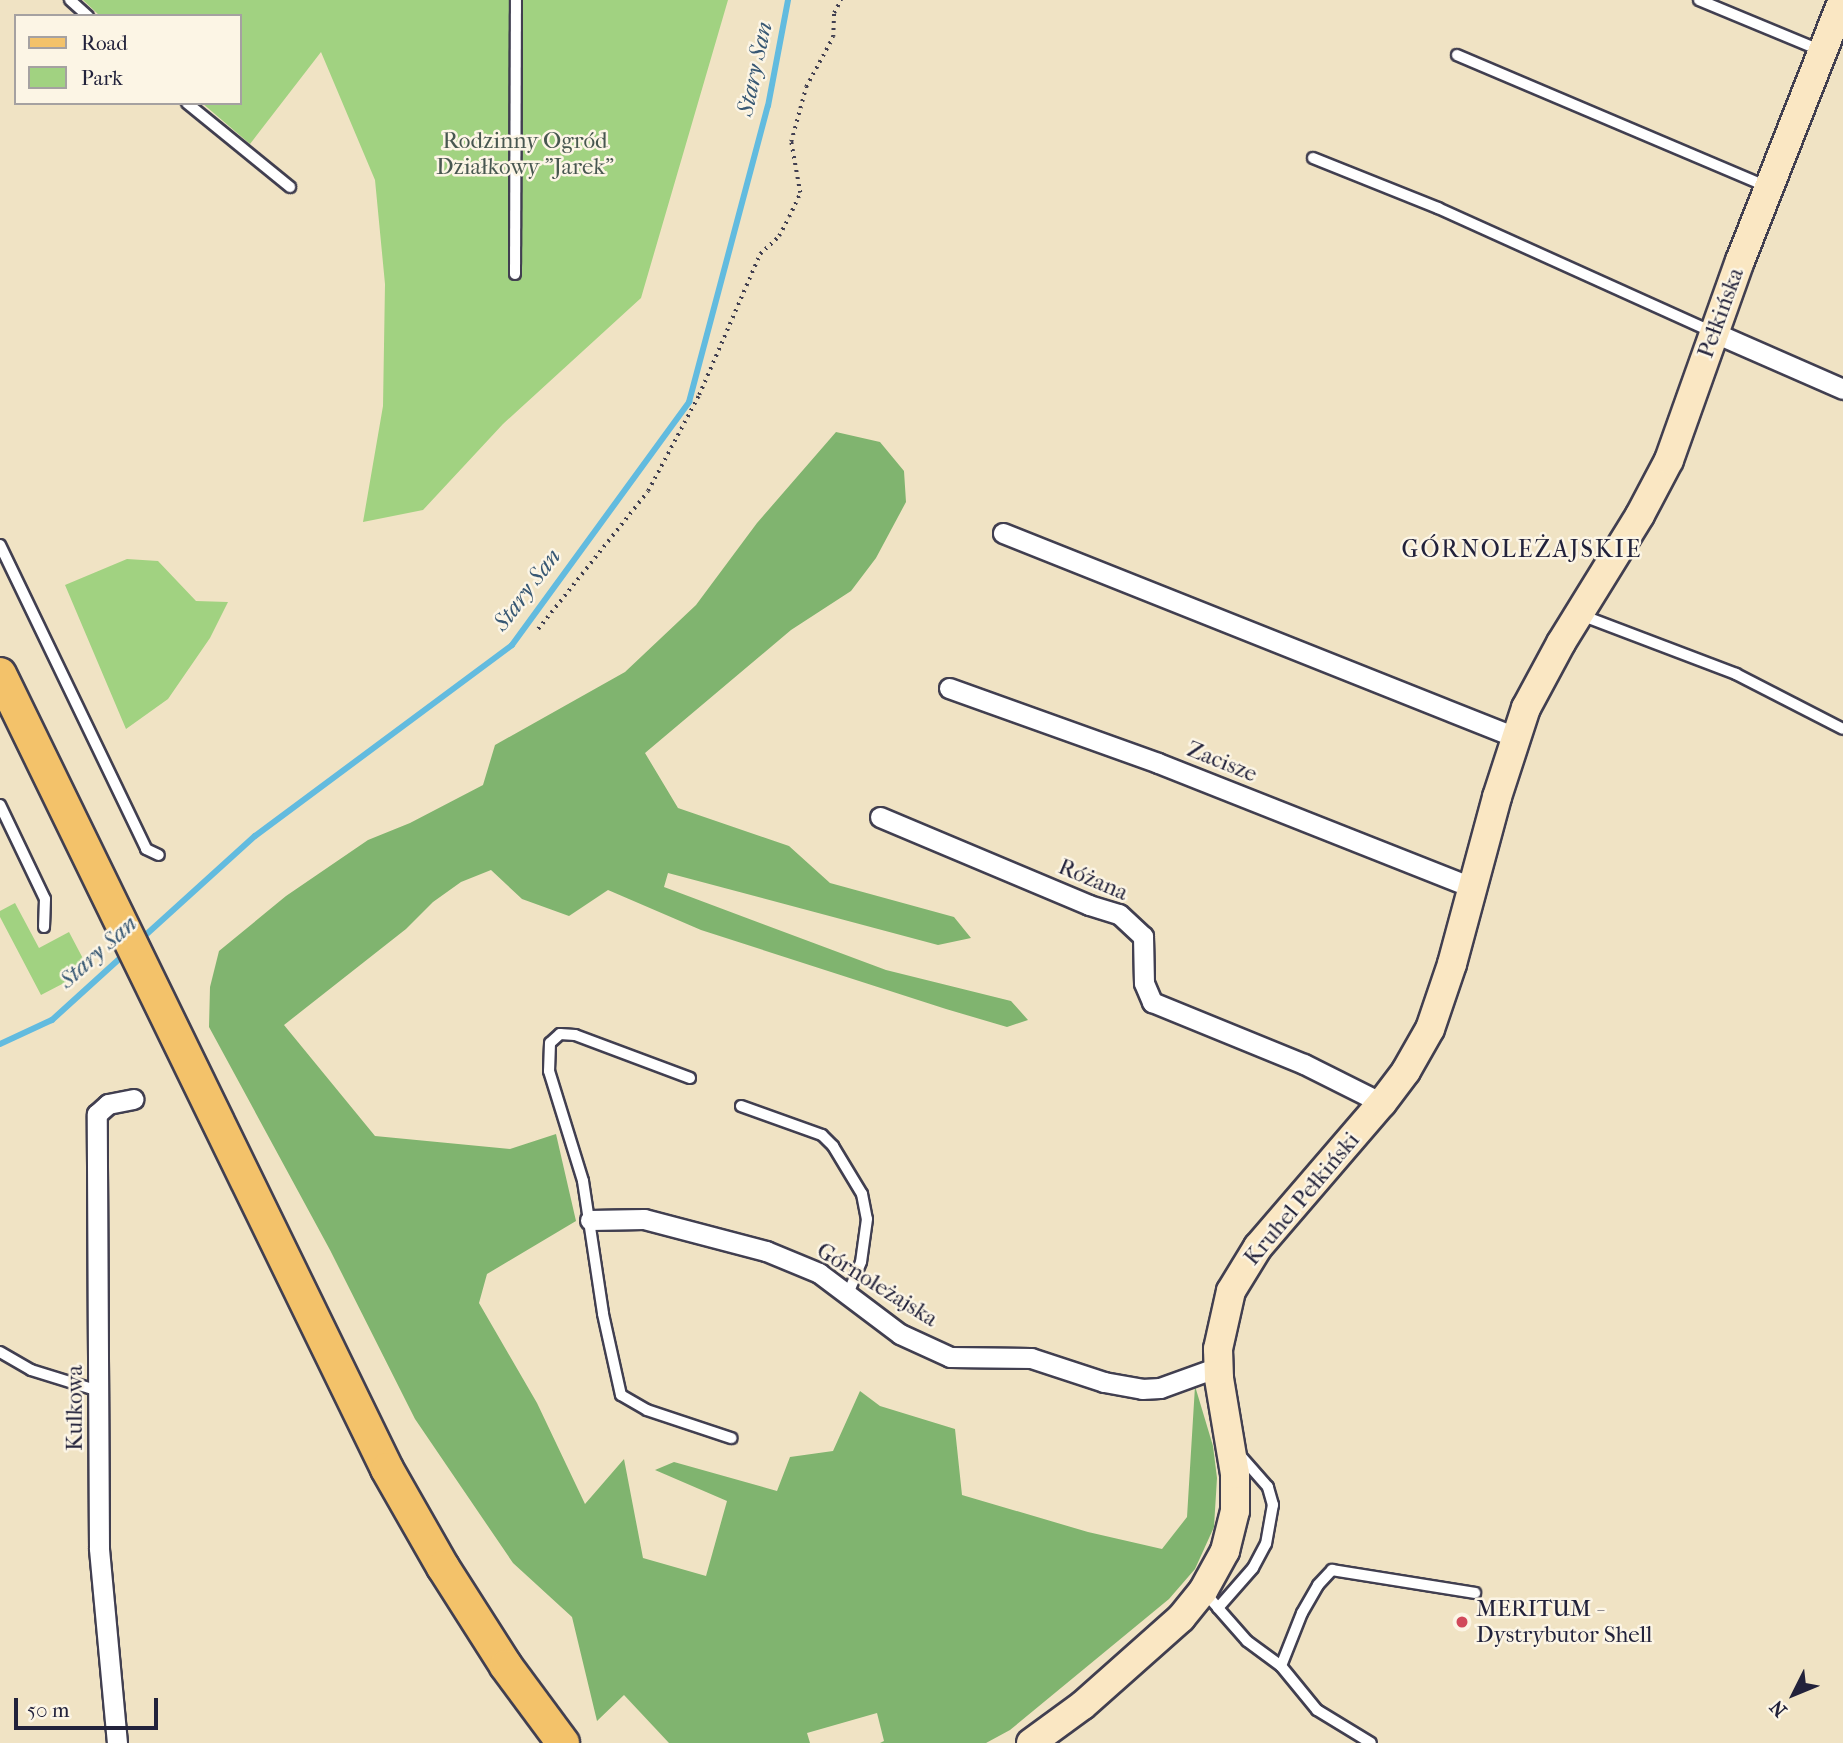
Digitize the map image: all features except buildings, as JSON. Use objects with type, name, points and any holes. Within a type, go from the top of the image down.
[{"type":"main road","points":[[0,674],[387,1469],[492,1644],[563,1743]]},
{"type":"street","name":"Pełkińska","points":[[1579,614],[1657,484],[1682,426],[1713,332],[1843,0]]},
{"type":"street","points":[[1713,332],[1843,389]]},
{"type":"street","points":[[1003,533],[1515,737]]},
{"type":"street","name":"Kruhel Pełkiński","points":[[1038,1741],[1210,1599],[1230,1535],[1235,1504],[1231,1446],[1218,1367],[1225,1309],[1244,1267],[1382,1103],[1406,1071],[1430,1029],[1445,988],[1515,737],[1538,683],[1579,614]]},
{"type":"street","name":"Zacisze","points":[[949,688],[1158,763],[1474,888]]},
{"type":"street","name":"Różana","points":[[880,817],[1089,905],[1119,914],[1143,936],[1144,983],[1152,1002],[1304,1064],[1382,1103]]},
{"type":"street","name":"Kulkowa","points":[[117,1743],[99,1548],[97,1114],[108,1104],[134,1099]]},
{"type":"street","name":"Górnoleżajska","points":[[590,1220],[644,1219],[766,1251],[819,1273],[900,1334],[950,1357],[1031,1359],[1104,1382],[1142,1389],[1160,1388],[1218,1367]]},
{"type":"lane","points":[[70,0],[86,14]]},
{"type":"lane","points":[[515,274],[516,0]]},
{"type":"lane","points":[[1699,0],[1822,51]]},
{"type":"lane","points":[[1457,55],[1770,187]]},
{"type":"lane","points":[[189,105],[290,187]]},
{"type":"lane","points":[[1313,158],[1438,208],[1713,332]]},
{"type":"lane","points":[[0,545],[146,849],[159,855]]},
{"type":"lane","points":[[1579,614],[1736,674],[1843,729]]},
{"type":"lane","points":[[0,804],[44,899],[44,927]]},
{"type":"lane","points":[[690,1079],[575,1035],[560,1034],[550,1043],[549,1071],[583,1181],[603,1314],[621,1395],[647,1410],[731,1438]]},
{"type":"lane","points":[[741,1106],[822,1135],[833,1146],[862,1194],[867,1219],[861,1262],[848,1295]]},
{"type":"lane","points":[[0,1352],[31,1370],[99,1391]]},
{"type":"lane","points":[[1231,1446],[1268,1487],[1273,1505],[1266,1544],[1253,1568],[1210,1599],[1247,1641],[1281,1665],[1317,1710],[1371,1743]]},
{"type":"lane","points":[[1281,1665],[1302,1614],[1318,1586],[1332,1570],[1475,1593]]},
{"type":"path","points":[[538,629],[648,491],[699,396],[760,254],[779,236],[789,217],[800,193],[791,142],[806,87],[833,37],[834,13],[841,0]]},
{"type":"green space","name":"Rodzinny Ogród Działkowy \"Jarek\"","points":[[83,0],[728,0],[641,298],[503,424],[423,510],[363,522],[383,406],[385,284],[375,180],[321,52],[250,144],[204,105],[242,105],[242,14],[98,14]]},
{"type":"green space","points":[[836,432],[880,442],[904,471],[906,502],[876,558],[851,591],[791,630],[645,753],[678,808],[789,846],[830,883],[954,917],[971,938],[938,945],[668,873],[664,887],[886,970],[1011,1001],[1028,1020],[1007,1027],[946,1009],[701,930],[608,890],[569,916],[522,899],[491,870],[461,882],[433,902],[406,929],[284,1025],[375,1136],[510,1149],[556,1134],[576,1221],[487,1274],[479,1303],[537,1403],[585,1504],[624,1459],[643,1558],[706,1576],[727,1501],[655,1470],[674,1462],[777,1491],[790,1457],[833,1451],[860,1391],[880,1406],[955,1429],[962,1495],[1088,1532],[1162,1549],[1187,1517],[1195,1386],[1213,1446],[1217,1478],[1214,1527],[1195,1569],[1169,1599],[1010,1730],[986,1743],[880,1743],[884,1741],[877,1713],[807,1733],[810,1743],[669,1743],[624,1695],[597,1721],[572,1617],[513,1563],[415,1419],[330,1250],[209,1027],[210,987],[219,951],[286,896],[368,840],[410,823],[483,785],[495,745],[625,672],[696,605],[757,523]]},
{"type":"green space","points":[[127,559],[158,561],[196,601],[228,602],[210,638],[168,699],[126,729],[65,585]]},
{"type":"green space","points":[[15,903],[39,948],[69,932],[89,970],[41,995],[0,917],[0,911]]},
{"type":"waterway","name":"Stary San","points":[[139,941],[255,836],[512,645],[689,402],[768,106],[788,0]]},
{"type":"waterway","name":"Stary San","points":[[0,1044],[52,1020],[126,953]]},
{"type":"place","name":"MERITUM - Dystrybutor Shell","points":[[1462,1622]]},
{"type":"district","name":"GÓRNOLEŻAJSKIE","points":[[1522,550]]}]
